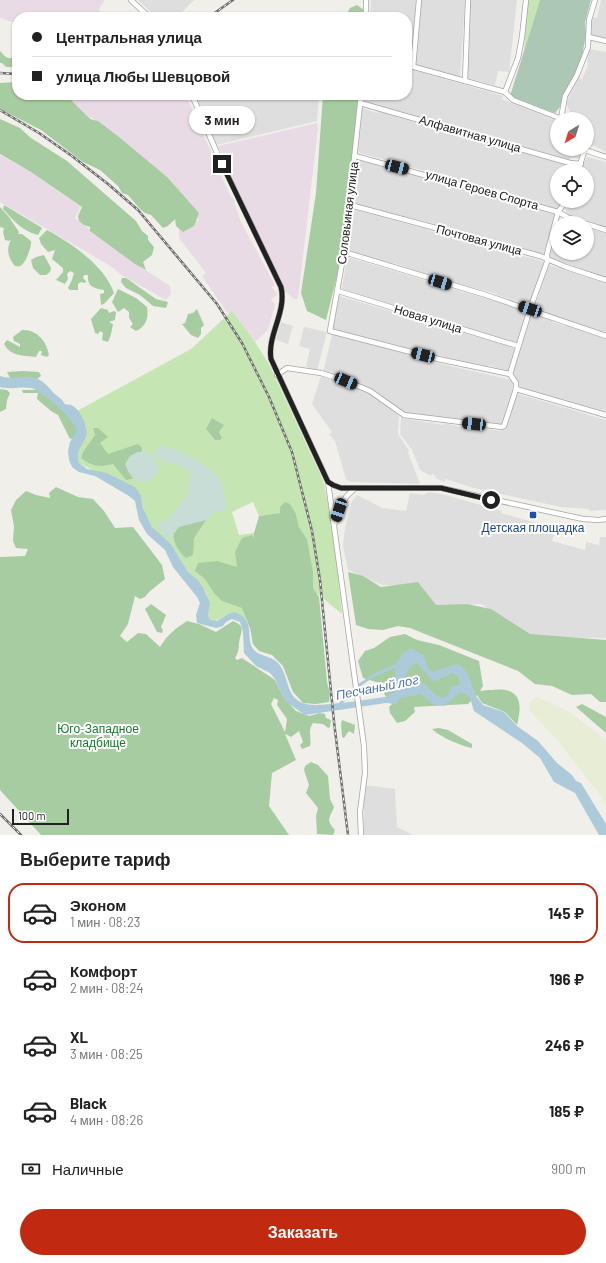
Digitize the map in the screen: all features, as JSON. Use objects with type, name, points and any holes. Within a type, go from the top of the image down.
[{"type":"street","points":[[131,0],[144,12]]},
{"type":"street","points":[[366,0],[366,12]]},
{"type":"street","points":[[419,0],[414,67],[505,92],[513,100],[550,115]]},
{"type":"street","points":[[465,81],[468,0]]},
{"type":"street","points":[[505,92],[518,58],[526,0]]},
{"type":"street","points":[[562,112],[565,96],[577,75],[588,47],[589,20],[596,0]]},
{"type":"street","points":[[589,38],[606,41]]},
{"type":"street","points":[[194,100],[217,153],[281,287],[281,304],[270,349],[271,359],[277,375],[328,482],[364,746],[365,773],[360,812],[361,835]]},
{"type":"street","name":"Соловьиная улица","points":[[360,100],[356,156],[344,252],[330,331],[438,359],[510,374]]},
{"type":"street","name":"Алфавитная улица","points":[[360,103],[570,163],[581,164]]},
{"type":"street","points":[[594,152],[606,157]]},
{"type":"street","name":"улица Героев Спорта","points":[[356,156],[558,212],[565,216]]},
{"type":"street","points":[[581,164],[583,156]]},
{"type":"street","name":"Почтовая улица","points":[[350,205],[547,259],[606,280]]},
{"type":"street","points":[[277,375],[287,368],[321,373],[370,391],[404,415],[445,421],[504,426],[516,388],[516,383],[510,374],[530,309],[547,262],[558,212],[561,208]]},
{"type":"street","points":[[594,226],[606,230]]},
{"type":"street","points":[[344,252],[530,309],[606,336]]},
{"type":"street","name":"Новая улица","points":[[338,291],[518,346]]},
{"type":"street","points":[[516,388],[606,415]]},
{"type":"street","points":[[328,482],[337,487],[355,488],[441,488],[582,519],[606,519]]},
{"type":"street","points":[[335,525],[346,497],[355,488]]},
{"type":"shaded area","points":[[0,0],[105,0],[99,9],[100,12],[12,12],[12,22],[0,18]]},
{"type":"shaded area","points":[[138,0],[194,0],[182,12],[151,12]]},
{"type":"shaded area","points":[[371,0],[416,0],[412,63],[412,12],[370,12]]},
{"type":"shaded area","points":[[421,0],[465,0],[460,77],[415,65]]},
{"type":"shaded area","points":[[470,0],[517,0],[509,72],[498,71],[495,85],[467,78]]},
{"type":"shaded area","points":[[601,0],[606,0],[606,39],[594,37],[590,32],[592,19],[594,17],[597,18]]},
{"type":"shaded area","points":[[589,49],[606,52],[606,152],[594,146],[594,112],[570,112],[566,103],[579,78],[582,79],[589,63],[587,63]]},
{"type":"shaded area","points":[[412,69],[503,96],[502,99],[550,118],[550,154],[363,102],[363,100],[412,100]]},
{"type":"shaded area","points":[[69,100],[188,100],[230,195],[235,201],[241,222],[275,285],[272,287],[277,294],[271,300],[275,304],[268,330],[255,342],[232,311],[228,314],[202,276],[206,273],[179,238],[179,221],[189,213],[197,221],[199,220],[125,142],[91,117],[89,119]]},
{"type":"shaded area","points":[[197,100],[319,100],[317,121],[216,145]]},
{"type":"shaded area","points":[[362,108],[377,113],[379,111],[565,164],[550,164],[550,208],[503,193],[503,191],[494,188],[493,190],[360,153],[358,151]]},
{"type":"shaded area","points":[[215,111],[220,118],[233,129],[231,141],[216,144],[205,116]]},
{"type":"shaded area","points":[[317,123],[318,128],[298,299],[294,299],[285,291],[218,146]]},
{"type":"shaded area","points":[[0,155],[31,172],[81,207],[75,218],[127,258],[170,286],[171,294],[166,300],[0,202]]},
{"type":"shaded area","points":[[556,156],[579,156],[578,159],[571,157],[570,160]]},
{"type":"shaded area","points":[[587,157],[606,162],[606,228],[594,224],[594,216],[571,216],[565,214],[567,208],[594,208],[594,164],[584,164]]},
{"type":"shaded area","points":[[358,160],[466,188],[556,215],[550,216],[550,234],[543,256],[450,228],[355,204],[353,201]]},
{"type":"shaded area","points":[[356,210],[545,262],[531,302],[529,305],[497,294],[440,279],[394,263],[348,251],[354,211]]},
{"type":"shaded area","points":[[594,229],[606,233],[606,277],[555,260],[594,260]]},
{"type":"shaded area","points":[[347,257],[528,311],[518,343],[342,289]]},
{"type":"shaded area","points":[[549,265],[606,283],[606,333],[534,309]]},
{"type":"shaded area","points":[[339,296],[514,348],[515,351],[510,369],[507,371],[489,365],[488,367],[475,363],[475,365],[332,329]]},
{"type":"shaded area","points":[[532,314],[606,339],[606,412],[521,389],[518,385],[513,370]]},
{"type":"shaded area","points":[[281,322],[293,326],[288,344],[276,340]]},
{"type":"shaded area","points":[[304,327],[327,332],[317,370],[306,367],[310,349],[299,346]]},
{"type":"shaded area","points":[[334,334],[442,364],[512,380],[513,388],[503,425],[414,415],[404,412],[379,396],[323,372],[332,335]]},
{"type":"shaded area","points":[[0,376],[8,378],[33,378],[45,384],[65,404],[71,405],[78,410],[85,424],[87,433],[78,452],[79,463],[87,469],[107,473],[135,487],[141,496],[143,508],[152,527],[171,544],[188,572],[197,579],[204,589],[210,603],[208,615],[210,620],[217,621],[234,612],[245,618],[253,649],[278,663],[284,672],[291,693],[296,699],[302,703],[316,705],[339,703],[355,686],[377,672],[396,664],[403,653],[409,649],[413,649],[424,656],[427,667],[433,672],[457,664],[460,665],[468,674],[476,696],[483,705],[504,712],[517,726],[538,741],[557,763],[572,775],[576,781],[581,783],[606,824],[606,835],[599,835],[575,793],[554,782],[540,758],[522,743],[474,711],[470,698],[465,693],[459,693],[444,706],[433,704],[421,694],[400,698],[396,704],[386,703],[305,715],[285,701],[275,679],[270,673],[256,666],[244,653],[243,632],[240,622],[232,619],[226,622],[223,626],[216,628],[197,623],[196,615],[200,603],[197,597],[173,567],[165,550],[147,534],[139,520],[135,501],[95,476],[79,472],[72,467],[69,460],[68,451],[70,442],[77,431],[71,420],[43,394],[36,390],[23,387],[0,387]],"holes":[[[416,662],[433,681],[453,673],[458,676],[460,684],[451,687],[449,694],[444,698],[437,696],[418,678],[407,679],[407,671]],[[395,668],[397,691],[385,697],[343,703],[367,682],[380,674]]]},
{"type":"shaded area","points":[[321,376],[371,393],[399,416],[398,434],[409,451],[408,452],[420,484],[350,482],[346,479],[335,441],[329,434],[332,432],[312,404]]},
{"type":"shaded area","points":[[515,393],[606,420],[606,510],[589,511],[589,509],[561,507],[470,487],[446,479],[444,482],[435,478],[436,476],[432,474],[431,476],[420,470],[412,450],[400,434],[401,418],[444,425],[444,423],[465,428],[466,425],[499,431],[505,430]]},
{"type":"shaded area","points":[[160,445],[181,452],[204,465],[217,477],[221,483],[226,500],[225,510],[222,512],[216,511],[206,520],[179,527],[170,539],[157,527],[170,516],[186,495],[190,484],[190,472],[179,465],[157,459],[153,453],[157,453],[155,448]]},
{"type":"shaded area","points":[[138,452],[147,452],[155,457],[153,461],[160,467],[153,480],[136,482],[129,473],[125,464],[130,456]]},
{"type":"shaded area","points":[[429,492],[446,495],[502,511],[501,513],[555,528],[552,541],[585,550],[586,542],[599,545],[600,537],[606,537],[606,638],[532,637],[481,604],[434,606],[418,585],[382,585],[348,570],[343,546],[345,528],[352,501],[357,495],[382,508],[406,511],[410,493],[424,495]]},
{"type":"shaded area","points":[[364,785],[395,789],[397,827],[413,835],[364,835]]},
{"type":"green space","points":[[527,0],[540,0],[524,51]]},
{"type":"green space","points":[[540,0],[591,0],[585,22],[586,34],[582,57],[575,75],[565,91],[560,107],[556,112],[510,96]]},
{"type":"green space","points":[[357,5],[364,10],[364,12],[348,12],[350,8]]},
{"type":"green space","points":[[0,51],[7,58],[12,58],[12,67],[6,67],[0,63]]},
{"type":"green space","points":[[12,82],[12,100],[71,100],[90,119],[98,121],[167,177],[199,213],[194,226],[183,232],[176,226],[175,219],[168,226],[163,228],[151,215],[140,209],[128,195],[122,193],[118,186],[100,170],[83,162],[41,130],[0,109],[0,83]]},
{"type":"green space","points":[[323,100],[358,100],[346,227],[339,268],[326,320],[307,311],[301,293],[316,193]]},
{"type":"green space","points":[[0,119],[20,128],[31,138],[67,161],[136,221],[142,231],[148,236],[148,240],[154,247],[152,255],[143,262],[146,270],[135,264],[90,231],[90,227],[79,221],[78,216],[82,207],[31,172],[0,154]]},
{"type":"green space","points":[[4,205],[42,228],[38,235],[27,231],[18,225],[3,209]]},
{"type":"green space","points":[[0,207],[19,232],[18,234],[22,234],[31,241],[28,255],[22,265],[14,265],[10,259],[8,250],[11,240],[5,240],[3,232],[4,228],[0,227]]},
{"type":"green space","points":[[47,230],[86,256],[110,283],[114,293],[104,304],[101,305],[100,294],[104,293],[104,290],[94,288],[89,282],[88,275],[84,275],[83,278],[86,281],[85,283],[81,282],[78,284],[78,290],[70,290],[68,288],[74,273],[70,271],[67,274],[68,279],[65,284],[56,280],[63,272],[63,268],[52,259],[55,250],[48,252],[41,244],[39,238]]},
{"type":"green space","points":[[44,255],[51,268],[50,272],[46,275],[40,275],[33,268],[31,260]]},
{"type":"green space","points":[[122,278],[126,278],[156,299],[168,302],[166,308],[153,306],[140,295],[126,288],[121,282]]},
{"type":"green space","points":[[118,289],[136,298],[147,307],[148,314],[146,321],[142,327],[136,331],[130,327],[133,324],[129,318],[129,312],[124,308],[118,312],[112,302]]},
{"type":"green space","points":[[101,308],[108,310],[109,313],[114,311],[116,312],[115,320],[109,322],[113,324],[108,342],[102,340],[103,333],[100,331],[98,334],[95,333],[91,319]]},
{"type":"green space","points":[[197,309],[204,325],[201,328],[201,334],[198,338],[191,335],[182,324],[185,323],[188,314],[193,313]]},
{"type":"green space","points":[[232,311],[255,342],[270,366],[323,480],[333,528],[342,614],[313,590],[313,571],[307,539],[299,527],[296,514],[280,513],[259,516],[253,502],[232,512],[239,535],[254,533],[255,547],[281,568],[293,570],[300,576],[307,593],[245,619],[241,616],[228,614],[214,622],[210,620],[208,615],[207,594],[197,579],[188,572],[171,544],[153,529],[144,511],[141,496],[79,463],[78,452],[84,441],[86,430],[77,411],[191,349]]},
{"type":"green space","points":[[22,330],[27,330],[37,334],[44,341],[49,355],[47,357],[41,355],[42,351],[39,351],[36,357],[18,355],[7,348],[4,344],[7,340],[20,347],[20,344],[14,341],[13,337]]},
{"type":"green space","points":[[7,372],[39,372],[41,376],[36,380],[10,378]]},
{"type":"green space","points":[[0,389],[7,390],[10,393],[7,400],[6,409],[0,412]]},
{"type":"green space","points":[[22,390],[39,390],[57,401],[80,430],[74,438],[70,439],[58,415],[37,399],[38,393],[23,393]]},
{"type":"green space","points":[[212,418],[224,425],[219,432],[222,438],[220,440],[215,440],[206,429]]},
{"type":"green space","points":[[93,428],[98,428],[108,437],[100,443],[108,454],[138,444],[142,448],[136,478],[126,480],[113,464],[96,466],[81,458],[83,452],[95,435]]},
{"type":"green space","name":"Юго-Западное кладбище","points":[[56,487],[78,497],[93,499],[104,511],[115,528],[133,527],[162,565],[165,579],[145,597],[140,599],[135,596],[128,624],[120,636],[127,642],[138,633],[146,634],[160,647],[172,632],[187,621],[199,624],[216,632],[233,621],[240,625],[242,630],[238,651],[235,658],[237,660],[242,658],[275,680],[284,698],[296,711],[309,716],[320,713],[325,714],[326,718],[331,720],[330,727],[328,728],[323,724],[313,723],[310,729],[310,746],[302,749],[300,745],[303,742],[299,731],[291,737],[285,734],[296,760],[272,773],[269,806],[289,835],[41,835],[0,790],[0,557],[25,556],[28,549],[16,548],[13,541],[14,526],[11,510],[16,500],[26,491],[50,498],[49,493]],"holes":[[[274,698],[278,700],[277,705],[287,719],[285,732],[271,704]]]},
{"type":"green space","points":[[285,502],[290,504],[296,514],[299,527],[307,539],[313,571],[313,588],[319,597],[327,682],[330,694],[329,702],[316,704],[303,703],[293,692],[283,666],[272,655],[259,651],[253,644],[250,628],[242,608],[222,601],[214,593],[205,579],[195,571],[198,563],[217,561],[237,567],[235,552],[242,538],[252,535],[254,538],[259,516],[280,513],[280,507]]},
{"type":"green space","points":[[197,515],[206,520],[194,538],[193,555],[186,558],[176,545],[174,529]]},
{"type":"green space","points":[[348,572],[363,576],[381,587],[418,582],[436,605],[467,604],[491,609],[530,634],[606,640],[606,702],[600,702],[591,694],[572,695],[552,686],[535,684],[518,671],[410,628],[398,626],[383,630],[368,629],[356,625]]},
{"type":"green space","points":[[151,604],[166,615],[161,627],[163,630],[162,633],[157,632],[145,609]]},
{"type":"green space","points":[[405,634],[417,640],[439,645],[479,661],[483,686],[480,691],[502,690],[509,691],[514,694],[519,703],[520,709],[517,725],[505,712],[482,703],[477,695],[468,704],[414,707],[415,712],[405,721],[397,723],[390,713],[389,707],[392,704],[384,694],[386,689],[385,683],[363,678],[358,661],[365,651],[374,648],[390,637]]},
{"type":"green space","points":[[537,697],[566,710],[606,740],[606,806],[598,792],[558,741],[530,711],[529,706],[533,699]]},
{"type":"green space","points":[[582,704],[606,717],[606,733],[576,707]]},
{"type":"green space","points":[[342,720],[355,725],[354,734],[349,731],[344,738],[342,737]]},
{"type":"green space","points":[[439,728],[448,730],[472,744],[472,748],[451,741],[432,729]]},
{"type":"green space","points":[[311,762],[318,765],[328,776],[330,799],[334,807],[329,818],[330,823],[335,830],[333,835],[317,834],[316,816],[318,808],[306,793],[309,785],[304,770],[305,766]]},
{"type":"railway","points":[[216,12],[233,0]]},
{"type":"railway","points":[[0,73],[12,74]]},
{"type":"railway","points":[[0,110],[39,133],[72,156],[138,210],[217,304],[242,343],[269,397],[292,452],[312,531],[320,580],[334,722],[348,835]]},
{"type":"railway","points":[[0,814],[21,835]]},
{"type":"place","name":"Детская площадка","points":[[533,515]]},
{"type":"route","points":[[222,164],[281,287],[281,304],[270,349],[271,359],[328,482],[341,488],[441,488],[491,500]]},
{"type":"water label","name":"Песчаный лог","points":[[377,687]]}]
